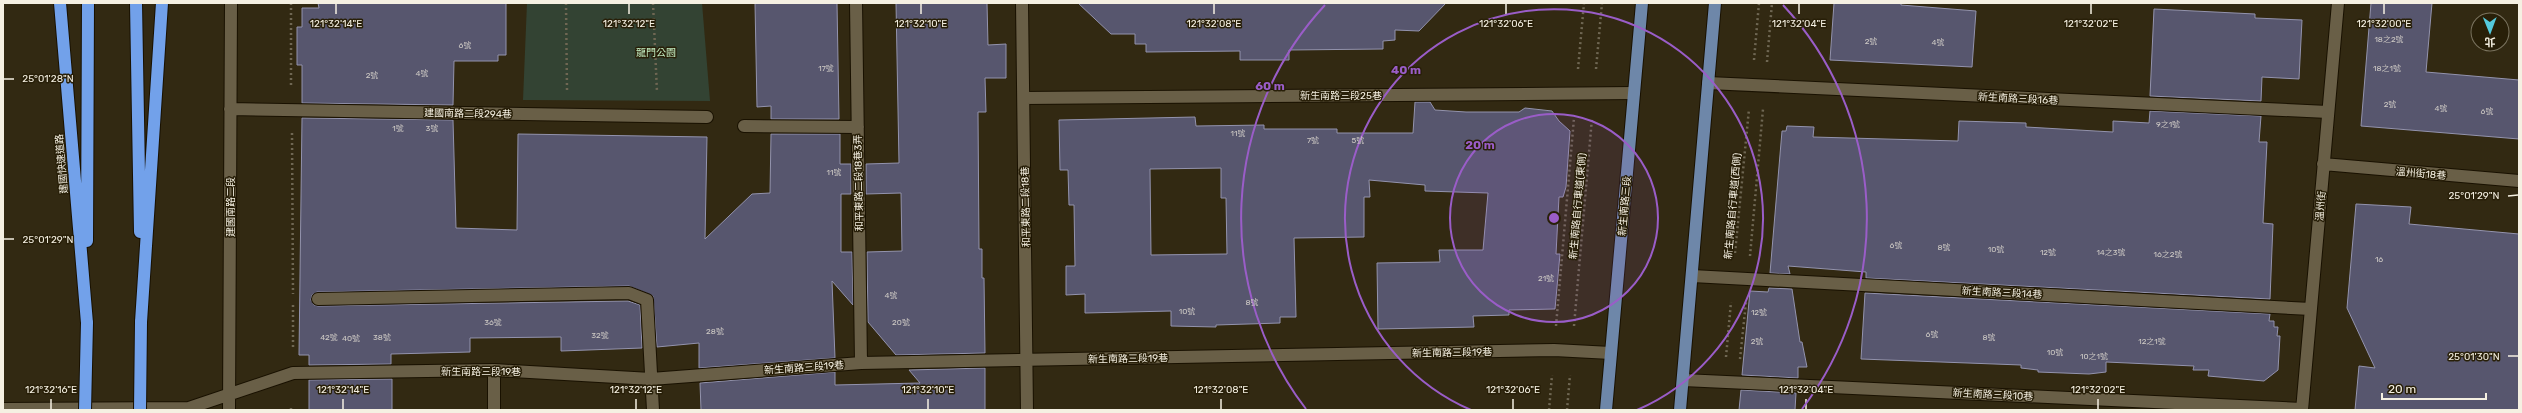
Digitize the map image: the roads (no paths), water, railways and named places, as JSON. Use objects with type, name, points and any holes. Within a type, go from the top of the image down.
[{"type":"highway","name":"建國快速道路","points":[[60,3],[87,323]]},
{"type":"highway","name":"建國快速道路","points":[[85,410],[87,323],[88,3]]},
{"type":"highway","points":[[136,3],[141,322],[140,410]]},
{"type":"highway","points":[[141,322],[162,3]]},
{"type":"main road","name":"新生南路三段","points":[[1606,410],[1642,3]]},
{"type":"main road","points":[[1680,410],[1715,3]]},
{"type":"street","name":"建國南路二段","points":[[229,410],[231,3]]},
{"type":"street","name":"和平東路二段18巷3弄","points":[[856,3],[861,363]]},
{"type":"street","name":"和平東路二段18巷","points":[[1022,3],[1027,410]]},
{"type":"street","name":"溫州街","points":[[2302,410],[2338,3]]},
{"type":"street","name":"新生南路三段16巷","points":[[1708,83],[2328,112]]},
{"type":"street","name":"新生南路三段25巷","points":[[1024,98],[1634,93]]},
{"type":"street","name":"建國南路二段294巷","points":[[230,109],[707,117]]},
{"type":"street","points":[[744,126],[858,127]]},
{"type":"street","name":"溫州街18巷","points":[[2324,164],[2519,181]]},
{"type":"street","name":"新生南路三段14巷","points":[[1692,276],[2311,309]]},
{"type":"street","points":[[318,300],[629,294],[647,300],[653,410]]},
{"type":"street","name":"新生南路三段19巷","points":[[3,409],[189,408],[293,373],[494,370],[651,379],[861,363],[1554,350],[1611,353]]},
{"type":"street","points":[[494,370],[494,410]]},
{"type":"street","name":"新生南路三段10巷","points":[[1683,380],[2302,410]]},
{"type":"park label","name":"龍門公園","points":[[656,52]]}]
